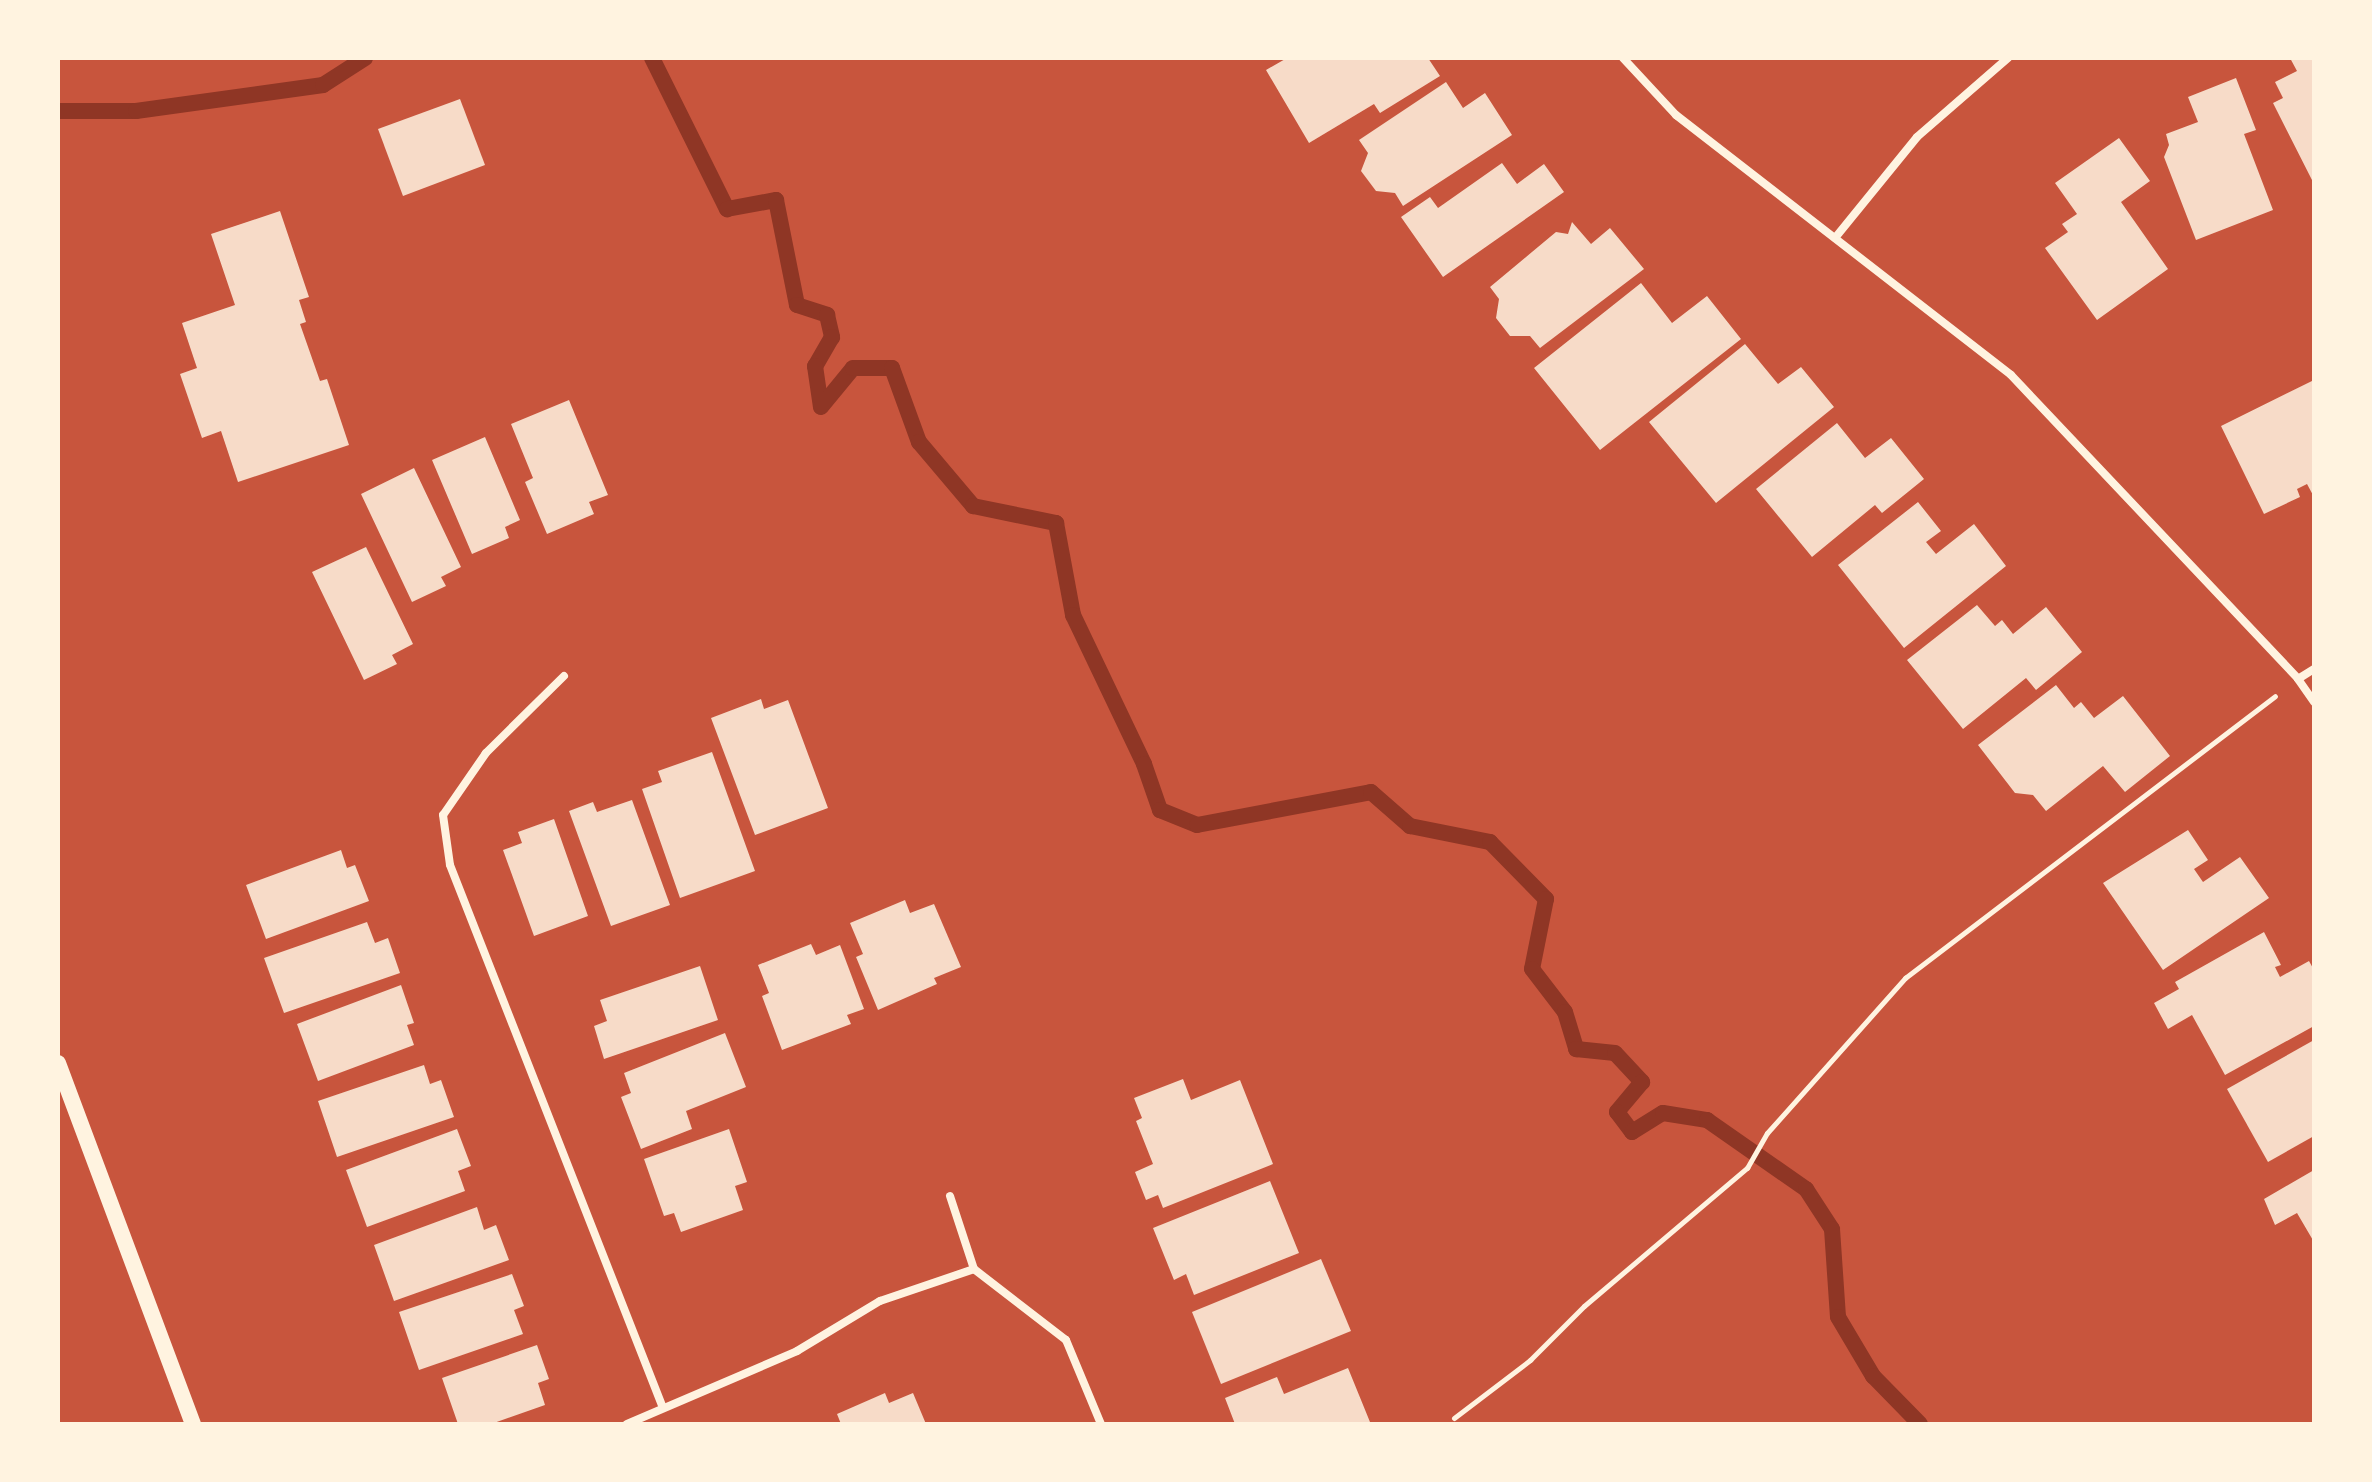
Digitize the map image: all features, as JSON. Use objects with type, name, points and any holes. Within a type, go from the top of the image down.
[{"type":"main road","points":[[58,1063],[193,1424]]},
{"type":"street","points":[[1623,58],[1676,115],[2011,375],[2298,679],[2314,702]]},
{"type":"street","points":[[1835,238],[1917,137],[2008,58]]},
{"type":"street","points":[[2298,679],[2314,669]]},
{"type":"street","points":[[564,676],[486,753],[443,815],[450,865],[663,1408]]},
{"type":"street","points":[[950,1196],[974,1269],[1066,1340],[1101,1424]]},
{"type":"street","points":[[627,1424],[797,1351],[880,1301],[974,1269]]},
{"type":"path","points":[[1454,1418],[1530,1360],[1584,1306],[1747,1168],[1767,1133],[1905,978],[2298,679]]},
{"type":"building","points":[[1287,58],[1428,58],[1440,76],[1380,113],[1374,104],[1309,143],[1266,70]]},
{"type":"building","points":[[2290,58],[2314,58],[2314,184],[2273,103],[2283,98],[2275,82],[2297,71]]},
{"type":"building","points":[[2236,78],[2256,130],[2244,134],[2273,210],[2196,240],[2164,157],[2169,145],[2166,134],[2198,122],[2188,97]]},
{"type":"building","points":[[1446,82],[1463,108],[1485,93],[1512,135],[1403,206],[1395,193],[1376,191],[1361,171],[1368,153],[1359,140]]},
{"type":"building","points":[[460,99],[485,165],[403,196],[378,129]]},
{"type":"building","points":[[2119,138],[2150,181],[2121,202],[2168,269],[2097,320],[2045,248],[2068,232],[2062,224],[2077,214],[2055,183]]},
{"type":"building","points":[[1502,163],[1517,184],[1544,164],[1564,192],[1443,277],[1401,217],[1430,197],[1438,208]]},
{"type":"building","points":[[280,211],[309,297],[299,300],[306,322],[300,324],[320,381],[327,379],[349,445],[238,482],[221,431],[202,438],[180,374],[197,368],[182,323],[235,305],[211,234]]},
{"type":"building","points":[[1572,222],[1591,244],[1610,228],[1644,269],[1540,348],[1530,336],[1510,336],[1496,318],[1499,299],[1490,287],[1556,232],[1568,234]]},
{"type":"building","points":[[1641,283],[1672,323],[1707,296],[1741,339],[1600,450],[1534,368]]},
{"type":"building","points":[[1745,344],[1778,384],[1801,367],[1834,407],[1716,503],[1649,422]]},
{"type":"building","points":[[2314,380],[2314,497],[2307,484],[2297,489],[2300,497],[2264,514],[2221,426]]},
{"type":"building","points":[[569,400],[608,495],[589,502],[594,514],[547,534],[525,482],[533,478],[511,424]]},
{"type":"building","points":[[1837,423],[1865,458],[1891,438],[1924,479],[1882,513],[1875,505],[1812,557],[1756,489]]},
{"type":"building","points":[[485,437],[520,520],[505,527],[509,538],[472,554],[432,460]]},
{"type":"building","points":[[414,468],[461,567],[441,577],[446,586],[412,602],[361,494]]},
{"type":"building","points":[[1918,502],[1941,531],[1926,542],[1936,554],[1974,524],[2006,566],[1904,648],[1838,565]]},
{"type":"building","points":[[366,547],[413,644],[392,655],[397,664],[364,680],[312,572]]},
{"type":"building","points":[[1977,605],[1995,626],[2002,620],[2013,634],[2046,607],[2082,652],[2036,690],[2026,678],[1963,729],[1907,660]]},
{"type":"building","points":[[2056,685],[2074,708],[2081,702],[2094,718],[2123,696],[2170,756],[2125,792],[2103,766],[2046,811],[2033,795],[2015,793],[1978,745]]},
{"type":"building","points":[[761,699],[764,709],[788,700],[828,808],[755,835],[711,718]]},
{"type":"building","points":[[712,752],[755,871],[680,898],[642,789],[662,782],[658,771]]},
{"type":"building","points":[[632,800],[670,905],[611,926],[569,811],[593,802],[597,812]]},
{"type":"building","points":[[554,819],[588,916],[534,936],[503,850],[522,843],[518,832]]},
{"type":"building","points":[[2188,830],[2208,860],[2194,869],[2203,882],[2240,857],[2269,898],[2163,970],[2103,883]]},
{"type":"building","points":[[341,850],[347,868],[355,865],[369,901],[266,939],[246,885]]},
{"type":"building","points":[[905,900],[910,913],[934,904],[961,967],[934,978],[937,984],[878,1010],[856,957],[863,954],[850,923]]},
{"type":"building","points":[[367,922],[375,943],[388,938],[400,973],[284,1013],[264,958]]},
{"type":"building","points":[[2264,932],[2281,965],[2275,967],[2280,977],[2309,961],[2314,970],[2314,1026],[2225,1075],[2192,1015],[2168,1029],[2154,1003],[2179,989],[2175,982]]},
{"type":"building","points":[[811,944],[816,955],[840,945],[864,1009],[847,1015],[851,1024],[782,1050],[762,996],[769,993],[758,965]]},
{"type":"building","points":[[700,966],[718,1020],[604,1059],[594,1026],[607,1021],[600,1000]]},
{"type":"building","points":[[401,985],[414,1023],[407,1025],[414,1045],[318,1081],[297,1024]]},
{"type":"building","points":[[725,1033],[746,1087],[686,1111],[692,1129],[641,1149],[621,1097],[631,1093],[624,1073]]},
{"type":"building","points":[[2314,1040],[2314,1136],[2268,1162],[2227,1089]]},
{"type":"building","points":[[424,1065],[430,1084],[441,1080],[454,1117],[337,1157],[318,1101]]},
{"type":"building","points":[[1183,1079],[1191,1100],[1240,1080],[1273,1164],[1163,1208],[1158,1195],[1146,1200],[1135,1172],[1153,1164],[1136,1121],[1142,1118],[1134,1098]]},
{"type":"building","points":[[457,1129],[471,1166],[458,1171],[465,1191],[367,1227],[346,1170]]},
{"type":"building","points":[[729,1129],[747,1182],[735,1186],[743,1210],[681,1232],[674,1213],[664,1216],[644,1159]]},
{"type":"building","points":[[2314,1170],[2314,1242],[2297,1213],[2275,1225],[2264,1199]]},
{"type":"building","points":[[1270,1181],[1299,1253],[1194,1295],[1186,1274],[1174,1280],[1153,1228]]},
{"type":"building","points":[[477,1207],[484,1230],[496,1225],[509,1260],[394,1301],[374,1245]]},
{"type":"building","points":[[1321,1259],[1351,1331],[1221,1384],[1192,1312]]},
{"type":"building","points":[[512,1274],[524,1306],[514,1310],[523,1334],[419,1370],[399,1312]]},
{"type":"building","points":[[537,1345],[549,1379],[538,1383],[545,1405],[491,1424],[458,1424],[442,1378]]},
{"type":"building","points":[[1348,1368],[1370,1422],[1365,1424],[1235,1424],[1225,1398],[1277,1377],[1284,1394]]},
{"type":"building","points":[[885,1393],[889,1403],[913,1393],[926,1424],[841,1424],[837,1414]]},
{"type":"waterway","points":[[58,111],[136,111],[323,85],[365,58]]},
{"type":"waterway","points":[[652,58],[727,209],[776,200],[797,305],[827,315],[832,337],[815,366],[821,407],[853,368],[892,368],[919,442],[973,506],[1056,523],[1073,615],[1144,764],[1160,810],[1197,825],[1371,792],[1410,826],[1490,842],[1546,899],[1532,969],[1565,1012],[1576,1049],[1615,1053],[1642,1082],[1617,1112],[1632,1132],[1663,1113],[1707,1120],[1806,1189],[1832,1229],[1838,1317],[1873,1376],[1920,1424]]}]
